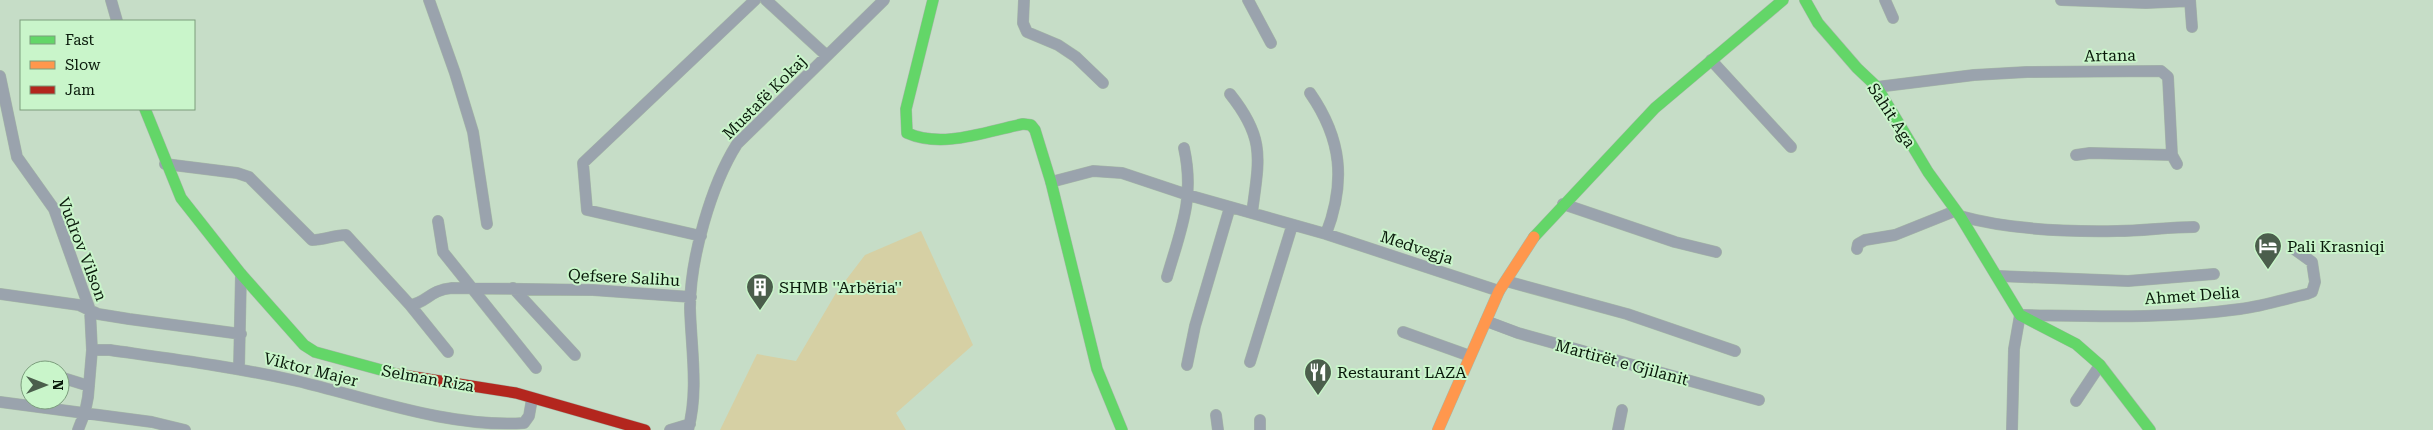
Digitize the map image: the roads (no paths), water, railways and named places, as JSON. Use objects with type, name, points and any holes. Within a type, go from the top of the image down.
[{"type":"street","points":[[111,0],[117,20]]},
{"type":"street","points":[[429,0],[455,73],[473,132],[487,224]]},
{"type":"street","points":[[701,236],[587,210],[583,163],[756,0]]},
{"type":"street","points":[[766,0],[827,56]]},
{"type":"street","name":"Mustafë Kokaj","points":[[691,297],[701,236],[727,159],[737,144],[884,0]]},
{"type":"street","points":[[933,0],[906,109],[906,133],[914,138],[932,140],[1015,125],[1031,125],[1035,130],[1051,182],[1096,369],[1122,430]]},
{"type":"street","points":[[1024,0],[1023,23],[1027,32],[1058,45],[1076,57],[1103,83]]},
{"type":"street","points":[[1248,0],[1271,43]]},
{"type":"street","points":[[1442,429],[1470,356],[1499,291],[1537,232],[1655,108],[1783,0]]},
{"type":"street","name":"Sahit Aga","points":[[1805,0],[1818,23],[1857,68],[1877,87],[1928,172],[1998,276],[2020,315]]},
{"type":"street","points":[[1885,0],[1893,18]]},
{"type":"street","points":[[2061,0],[2190,1],[2192,27]]},
{"type":"street","points":[[1712,60],[1791,147]]},
{"type":"street","name":"Artana","points":[[1877,87],[1974,75],[2027,72],[2161,71],[2168,77],[2174,159],[2090,153],[2076,155]]},
{"type":"street","name":"Vudrov Vilson","points":[[0,76],[17,157],[54,209],[90,310],[92,350],[89,386],[85,412],[78,430]]},
{"type":"street","points":[[1310,93],[1323,111],[1332,132],[1338,157],[1338,186],[1334,213],[1326,234]]},
{"type":"street","points":[[1230,94],[1245,113],[1256,138],[1258,161],[1252,213]]},
{"type":"street","name":"Selman Riza","points":[[145,110],[165,164],[181,198],[241,274],[304,345],[315,352],[405,377],[494,389],[645,430]]},
{"type":"street","points":[[1167,277],[1187,210],[1189,173],[1184,148]]},
{"type":"street","points":[[165,164],[237,173],[249,177],[312,240],[321,240],[336,235],[346,236],[410,305],[448,352]]},
{"type":"street","name":"Medvegja","points":[[1051,182],[1093,171],[1122,173],[1188,195],[1292,226],[1326,234],[1499,291]]},
{"type":"street","points":[[1563,204],[1675,242],[1716,252]]},
{"type":"street","points":[[1187,365],[1195,326],[1230,207]]},
{"type":"street","points":[[1857,249],[1858,244],[1865,240],[1895,236],[1957,214],[2055,231],[2118,231],[2194,227]]},
{"type":"street","points":[[438,221],[443,252],[536,368]]},
{"type":"street","points":[[1250,362],[1292,226]]},
{"type":"street","name":"Ahmet Delia","points":[[2020,315],[2112,316],[2180,314],[2241,309],[2307,294],[2312,292],[2315,282],[2312,262],[2294,249]]},
{"type":"street","points":[[239,368],[241,274]]},
{"type":"street","points":[[1998,276],[2112,281],[2214,274]]},
{"type":"street","points":[[1506,281],[1627,314],[1735,351]]},
{"type":"street","name":"Qefsere Salihu","points":[[410,305],[417,304],[439,289],[452,288],[593,290],[691,297],[692,384],[689,427]]},
{"type":"street","points":[[513,288],[575,355]]},
{"type":"street","points":[[0,294],[70,304],[98,314],[241,334]]},
{"type":"street","points":[[2012,430],[2014,349],[2020,315],[2076,344],[2100,365],[2150,430]]},
{"type":"street","name":"Martirët e Gjilanit","points":[[1486,321],[1518,333],[1759,400]]},
{"type":"street","points":[[1403,332],[1470,356]]},
{"type":"street","name":"Viktor Majer","points":[[92,350],[110,350],[239,368],[412,410],[469,420],[524,423],[529,416],[532,399]]},
{"type":"street","points":[[2076,401],[2100,365]]},
{"type":"street","points":[[70,380],[89,386]]},
{"type":"street","points":[[0,402],[85,412],[152,426],[185,430]]},
{"type":"street","points":[[1618,430],[1622,410]]},
{"type":"street","points":[[1216,415],[1218,430]]},
{"type":"street","points":[[670,430],[689,427]]},
{"type":"place","name":"Pali Krasniqi","points":[[2268,270]]},
{"type":"place","name":"SHMB ''Arbëria''","points":[[760,311]]},
{"type":"place","name":"Restaurant LAZA","points":[[1318,396]]}]
